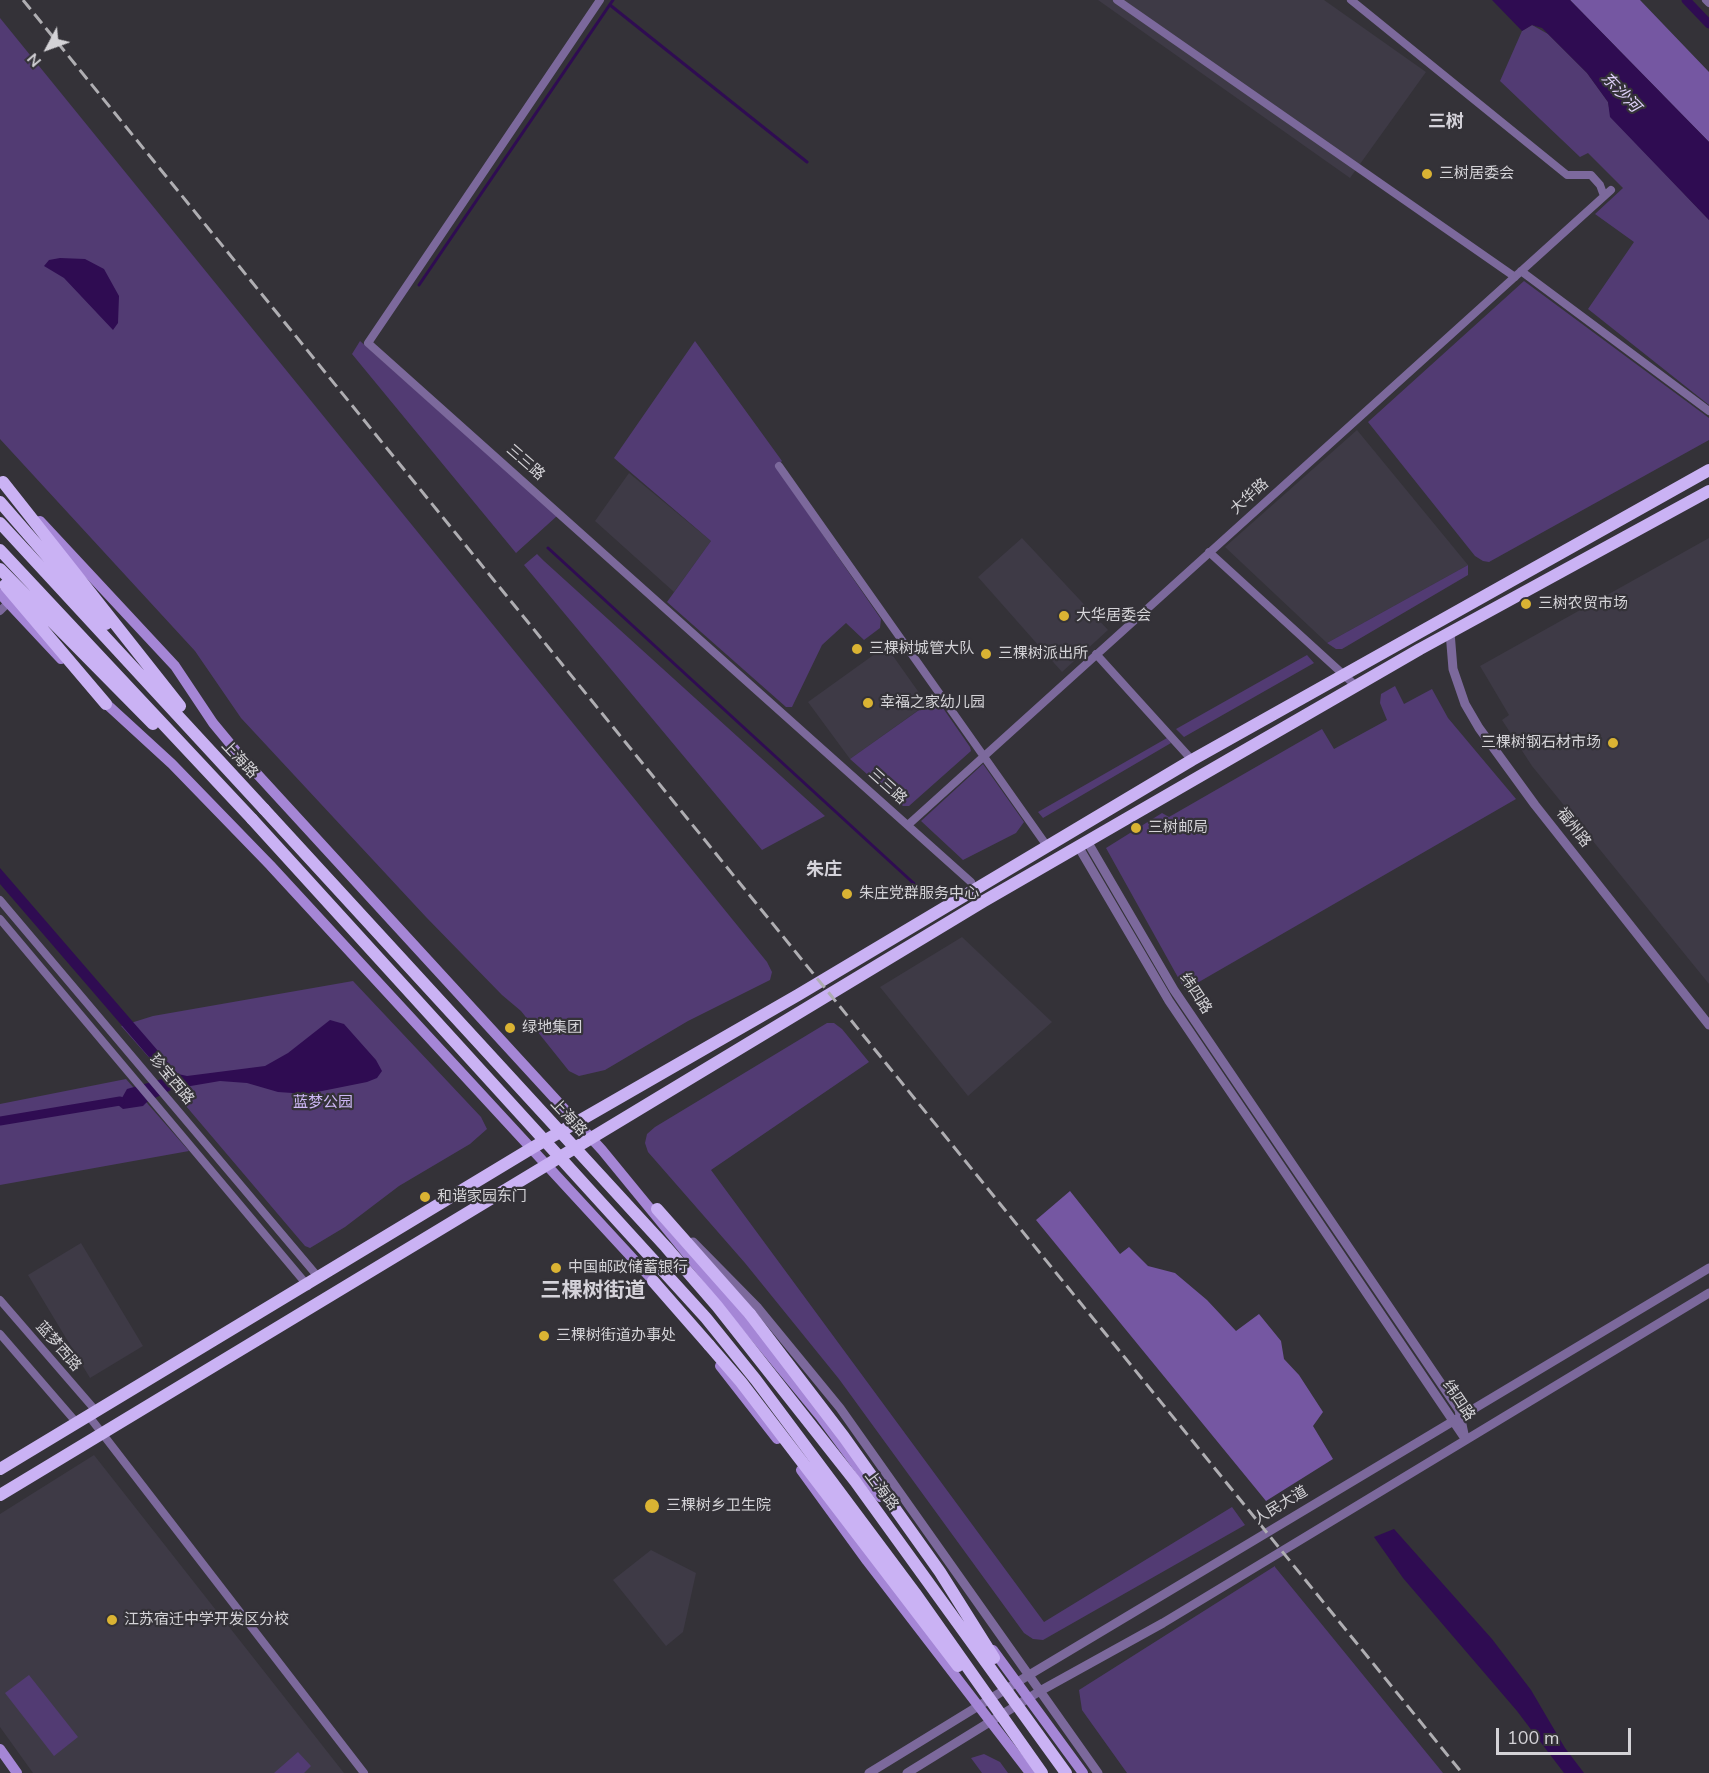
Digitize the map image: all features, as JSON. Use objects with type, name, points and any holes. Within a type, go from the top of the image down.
[{"type":"highway","points":[[0,1469],[308,1286],[532,1148],[798,995],[1192,760],[1709,470]]},
{"type":"highway","points":[[2,480],[151,673]]},
{"type":"highway","points":[[0,1495],[1083,844],[1450,632],[1709,491]]},
{"type":"highway","points":[[0,502],[199,729],[213,754]]},
{"type":"highway","name":"上海路","points":[[0,523],[666,1247],[717,1306],[861,1490],[1066,1773]]},
{"type":"highway","name":"上海路","points":[[0,550],[252,819],[706,1318],[756,1380],[915,1593],[1042,1773]]},
{"type":"highway","points":[[0,569],[122,695],[206,770]]},
{"type":"highway","points":[[0,579],[106,704]]},
{"type":"highway","points":[[657,1209],[750,1314],[844,1437],[940,1572],[986,1648],[1052,1740],[1072,1773]]},
{"type":"highway","points":[[653,1281],[741,1382],[906,1601],[1042,1773]]},
{"type":"main road","name":"上海路","points":[[2,480],[176,666],[213,723],[237,752],[602,1150],[820,1416],[1083,1773]]},
{"type":"main road","points":[[0,594],[4,607],[172,764],[233,826],[549,1165],[653,1281],[797,1464],[1030,1773]]},
{"type":"main road","points":[[0,1749],[17,1773]]},
{"type":"street","name":"三三路","points":[[600,0],[368,343],[909,824],[971,882]]},
{"type":"street","points":[[1117,0],[1518,274],[1709,411]]},
{"type":"street","name":"大华路","points":[[909,824],[1607,193],[1591,175],[1567,175],[1351,0]]},
{"type":"street","points":[[778,466],[1047,846]]},
{"type":"street","points":[[1209,552],[1356,686]]},
{"type":"street","name":"福州路","points":[[1450,632],[1453,669],[1465,704],[1479,728],[1535,805],[1709,1025]]},
{"type":"street","points":[[1096,654],[1192,760]]},
{"type":"street","name":"纬四路","points":[[1083,844],[1169,1001],[1457,1418],[1465,1439]]},
{"type":"street","name":"珍宝西路","points":[[0,900],[319,1278]]},
{"type":"street","name":"珍宝西路","points":[[0,919],[158,1104],[308,1286]]},
{"type":"street","name":"上海路","points":[[602,1150],[657,1209],[722,1269],[751,1300],[840,1408],[1098,1773]]},
{"type":"street","name":"人民大道","points":[[869,1773],[1709,1268]]},
{"type":"street","points":[[907,1773],[1028,1698],[1163,1623],[1709,1293]]},
{"type":"street","name":"蓝梦西路","points":[[0,1300],[92,1413],[102,1434],[364,1773]]},
{"type":"street","points":[[0,1334],[76,1422]]},
{"type":"shaded area","points":[[1098,0],[1324,0],[1426,72],[1350,178]]},
{"type":"shaded area","points":[[1570,0],[1640,0],[1709,72],[1709,142]]},
{"type":"shaded area","points":[[1357,430],[1468,565],[1327,643],[1225,547]]},
{"type":"shaded area","points":[[629,473],[711,541],[674,592],[595,521]]},
{"type":"shaded area","points":[[1022,538],[1108,630],[1062,672],[978,577]]},
{"type":"shaded area","name":"三棵树钢石材市场","points":[[1709,538],[1709,984],[1532,766],[1502,720],[1509,715],[1480,666]]},
{"type":"shaded area","name":"幸福之家幼儿园","points":[[886,646],[927,704],[850,759],[808,702]]},
{"type":"shaded area","points":[[962,937],[1052,1022],[968,1096],[880,987]]},
{"type":"shaded area","points":[[1070,1191],[1120,1254],[1129,1247],[1148,1266],[1175,1273],[1207,1300],[1236,1331],[1259,1314],[1281,1341],[1284,1359],[1299,1375],[1323,1412],[1313,1426],[1333,1459],[1266,1501],[1036,1220]]},
{"type":"shaded area","points":[[81,1243],[143,1346],[90,1378],[28,1275]]},
{"type":"shaded area","name":"江苏宿迁中学开发区分校","points":[[94,1455],[344,1773],[33,1773],[0,1727],[0,1514]]},
{"type":"shaded area","points":[[651,1550],[696,1573],[683,1632],[666,1646],[613,1580]]},
{"type":"green space","points":[[0,18],[767,962],[772,972],[770,980],[688,1021],[605,1070],[579,1076],[569,1071],[521,1011],[502,995],[426,917],[241,718],[195,651],[0,439]]},
{"type":"green space","points":[[1532,25],[1548,34],[1587,73],[1608,102],[1611,117],[1709,220],[1709,405],[1588,309],[1634,242],[1595,214],[1623,188],[1588,153],[1580,157],[1500,81],[1522,31]]},
{"type":"green space","points":[[1524,281],[1709,418],[1709,440],[1489,562],[1475,556],[1368,422]]},
{"type":"green space","points":[[360,341],[557,516],[516,553],[352,354]]},
{"type":"green space","points":[[695,341],[782,461],[776,467],[881,619],[880,628],[864,640],[846,623],[822,645],[792,707],[786,707],[667,602],[711,541],[614,458]]},
{"type":"green space","points":[[537,554],[825,816],[762,850],[524,565]]},
{"type":"green space","points":[[1468,565],[1468,575],[1342,649],[1336,649],[1327,643]]},
{"type":"green space","points":[[1307,655],[1314,663],[1184,737],[1176,729]]},
{"type":"green space","points":[[1395,686],[1404,704],[1432,689],[1448,718],[1516,799],[1185,990],[1106,848],[1162,813],[1169,817],[1322,729],[1334,749],[1387,720],[1380,703],[1381,694]]},
{"type":"green space","points":[[936,698],[971,751],[909,806],[903,806],[850,759]]},
{"type":"green space","points":[[1167,738],[1171,743],[1043,818],[1038,812]]},
{"type":"green space","points":[[983,764],[1024,822],[1016,833],[963,860],[921,821]]},
{"type":"green space","name":"蓝梦公园","points":[[353,981],[481,1117],[487,1129],[470,1144],[399,1186],[345,1227],[310,1248],[305,1246],[163,1079],[161,1071],[121,1026],[153,1016]]},
{"type":"green space","points":[[827,1023],[834,1023],[842,1029],[869,1062],[711,1170],[1044,1622],[1232,1507],[1245,1525],[1043,1640],[1033,1639],[1024,1633],[839,1379],[745,1263],[648,1152],[645,1143],[647,1134],[655,1127]]},
{"type":"green space","points":[[126,1079],[189,1151],[0,1185],[0,1104]]},
{"type":"green space","points":[[1275,1566],[1443,1773],[1127,1773],[1082,1710],[1079,1690]]},
{"type":"green space","points":[[29,1675],[78,1737],[54,1756],[5,1693]]},
{"type":"green space","points":[[298,1752],[311,1766],[304,1773],[274,1773]]},
{"type":"green space","points":[[984,1754],[1000,1762],[1008,1773],[982,1773],[971,1758]]},
{"type":"water","name":"东沙河","points":[[1492,0],[1570,0],[1709,142],[1709,220],[1610,117],[1608,102],[1587,73],[1542,28],[1532,25],[1522,31]]},
{"type":"water","points":[[85,259],[104,269],[119,296],[118,323],[113,330],[64,278],[44,266],[49,260]]},
{"type":"water","points":[[0,868],[178,1074],[187,1076],[265,1066],[288,1053],[330,1020],[344,1024],[376,1060],[382,1071],[377,1078],[367,1082],[307,1094],[278,1092],[247,1083],[220,1081],[173,1089],[143,1106],[123,1109],[118,1105],[127,1089],[162,1079],[161,1071],[0,884]]},
{"type":"water","points":[[1394,1529],[1492,1639],[1531,1690],[1565,1748],[1584,1773],[1564,1773],[1517,1711],[1403,1578],[1374,1537]]},
{"type":"waterway","points":[[419,285],[613,0]]},
{"type":"waterway","points":[[1686,0],[1709,24]]},
{"type":"waterway","points":[[610,5],[807,162]]},
{"type":"waterway","points":[[548,548],[921,890]]},
{"type":"waterway","points":[[0,1121],[120,1101]]},
{"type":"railway","points":[[23,0],[1462,1773]]},
{"type":"place","name":"三树居委会","points":[[1427,174]]},
{"type":"place","name":"三树农贸市场","points":[[1526,604]]},
{"type":"place","name":"大华居委会","points":[[1064,616]]},
{"type":"place","name":"三棵树城管大队","points":[[857,649]]},
{"type":"place","name":"三棵树派出所","points":[[986,654]]},
{"type":"place","name":"幸福之家幼儿园","points":[[868,703]]},
{"type":"place","name":"三棵树钢石材市场","points":[[1613,743]]},
{"type":"place","name":"三树邮局","points":[[1136,828]]},
{"type":"place","name":"朱庄党群服务中心","points":[[847,894]]},
{"type":"place","name":"绿地集团","points":[[510,1028]]},
{"type":"place","name":"和谐家园东门","points":[[425,1197]]},
{"type":"place","name":"中国邮政储蓄银行","points":[[556,1268]]},
{"type":"place","name":"三棵树街道办事处","points":[[544,1336]]},
{"type":"place","name":"三棵树乡卫生院","points":[[652,1506]]},
{"type":"place","name":"江苏宿迁中学开发区分校","points":[[112,1620]]},
{"type":"district","name":"三树","points":[[1446,123]]},
{"type":"district","name":"朱庄","points":[[824,871]]},
{"type":"district","name":"三棵树街道","points":[[593,1292]]}]
